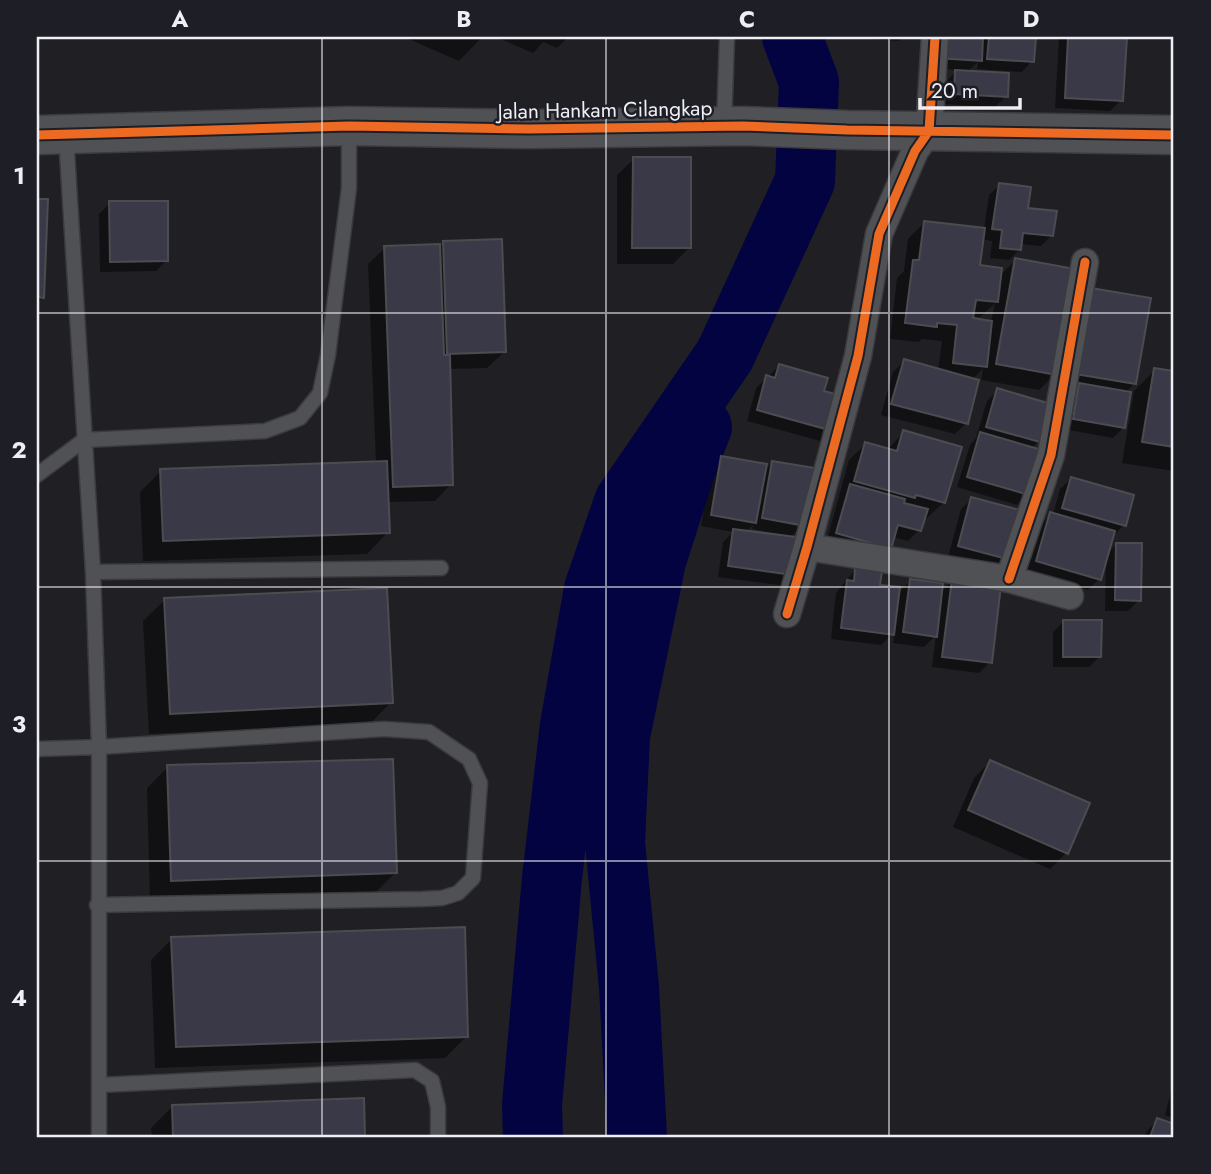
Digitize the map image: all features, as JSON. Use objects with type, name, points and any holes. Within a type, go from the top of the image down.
[{"type":"street","points":[[787,614],[858,356],[879,234],[915,151],[929,131],[935,37]]},
{"type":"street","name":"Jalan Hankam Cilangkap","points":[[52,135],[349,126],[529,129],[733,126],[1174,135]]},
{"type":"street","points":[[1009,579],[1051,455],[1085,262]]},
{"type":"street","points":[[807,547],[1009,579],[1070,596]]},
{"type":"lane","points":[[727,37],[733,126]]},
{"type":"lane","points":[[37,475],[84,440],[265,430],[300,418],[320,393],[328,355],[349,188],[349,126]]},
{"type":"lane","points":[[52,135],[84,440],[93,572],[99,747],[99,1137]]},
{"type":"lane","points":[[93,572],[441,568]]},
{"type":"lane","points":[[37,749],[384,729],[429,732],[469,759],[480,783],[473,878],[458,893],[442,898],[423,899],[97,905]]},
{"type":"lane","points":[[100,1085],[415,1070],[432,1081],[438,1107],[438,1137]]},
{"type":"building","points":[[939,37],[983,37],[982,61],[937,58]]},
{"type":"building","points":[[989,37],[1036,37],[1034,62],[987,59]]},
{"type":"building","points":[[1068,37],[1127,37],[1123,101],[1065,98]]},
{"type":"building","points":[[955,70],[1009,73],[1008,97],[954,94]]},
{"type":"building","points":[[633,157],[691,157],[691,248],[632,248]]},
{"type":"building","points":[[999,183],[1031,187],[1028,208],[1057,211],[1053,236],[1023,233],[1021,250],[1000,248],[1002,230],[992,229]]},
{"type":"building","points":[[37,199],[48,199],[44,298],[37,297]]},
{"type":"building","points":[[109,201],[168,201],[168,261],[110,262]]},
{"type":"building","points":[[924,221],[985,228],[980,265],[1002,268],[998,302],[976,300],[973,318],[992,321],[987,367],[953,363],[957,325],[937,323],[937,327],[905,323],[913,260],[919,260]]},
{"type":"building","points":[[502,239],[506,352],[447,354],[443,241]]},
{"type":"building","points":[[440,244],[444,355],[450,355],[453,485],[393,487],[384,246]]},
{"type":"building","points":[[1015,258],[1075,269],[1057,375],[996,364]]},
{"type":"building","points":[[1091,288],[1151,298],[1136,384],[1075,374]]},
{"type":"building","points":[[904,359],[979,380],[968,424],[891,404]]},
{"type":"building","points":[[779,364],[828,378],[824,391],[846,397],[836,432],[757,410],[766,375],[775,378]]},
{"type":"building","points":[[1154,368],[1174,371],[1174,447],[1142,442]]},
{"type":"building","points":[[1079,383],[1131,392],[1125,428],[1073,419]]},
{"type":"building","points":[[997,388],[1051,404],[1040,442],[986,427]]},
{"type":"building","points":[[903,430],[962,447],[945,503],[916,495],[915,498],[854,481],[865,442],[897,451]]},
{"type":"building","points":[[980,432],[1042,450],[1029,495],[967,477]]},
{"type":"building","points":[[721,456],[767,464],[756,523],[711,515]]},
{"type":"building","points":[[387,461],[390,533],[163,541],[160,469]]},
{"type":"building","points":[[772,461],[815,468],[805,526],[762,518]]},
{"type":"building","points":[[1071,477],[1134,495],[1126,526],[1062,508]]},
{"type":"building","points":[[850,484],[905,499],[904,503],[928,509],[921,531],[898,525],[891,549],[836,533]]},
{"type":"building","points":[[971,497],[1020,510],[1007,559],[958,546]]},
{"type":"building","points":[[1050,512],[1115,531],[1101,580],[1036,561]]},
{"type":"building","points":[[733,529],[797,537],[793,575],[728,566]]},
{"type":"building","points":[[1116,543],[1142,543],[1141,601],[1115,600]]},
{"type":"building","points":[[855,568],[882,571],[880,585],[900,587],[894,635],[841,628],[847,580],[854,581]]},
{"type":"building","points":[[910,579],[943,583],[937,637],[903,632]]},
{"type":"building","points":[[952,579],[1001,585],[992,663],[942,657]]},
{"type":"building","points":[[387,588],[393,703],[170,714],[164,598]]},
{"type":"building","points":[[1063,620],[1102,620],[1101,657],[1063,657]]},
{"type":"building","points":[[393,759],[397,873],[171,881],[167,765]]},
{"type":"building","points":[[990,760],[1090,803],[1068,854],[968,810]]},
{"type":"building","points":[[465,927],[468,1037],[176,1047],[171,937]]},
{"type":"building","points":[[364,1098],[365,1137],[173,1137],[172,1105]]},
{"type":"building","points":[[1157,1118],[1174,1124],[1174,1137],[1150,1137]]},
{"type":"waterway","points":[[533,1137],[532,1105],[552,878],[570,725],[594,589],[624,502],[725,355],[805,181],[809,82],[792,37]]},
{"type":"waterway","points":[[637,1137],[629,987],[615,843],[620,736],[656,561],[685,470],[702,427]]},
{"type":"cycle path","points":[[787,614],[858,356],[879,234],[915,151],[929,131],[935,37]]},
{"type":"cycle path","points":[[37,135],[349,126],[529,129],[743,126],[1174,135]]},
{"type":"cycle path","points":[[1009,579],[1051,455],[1085,262]]}]
